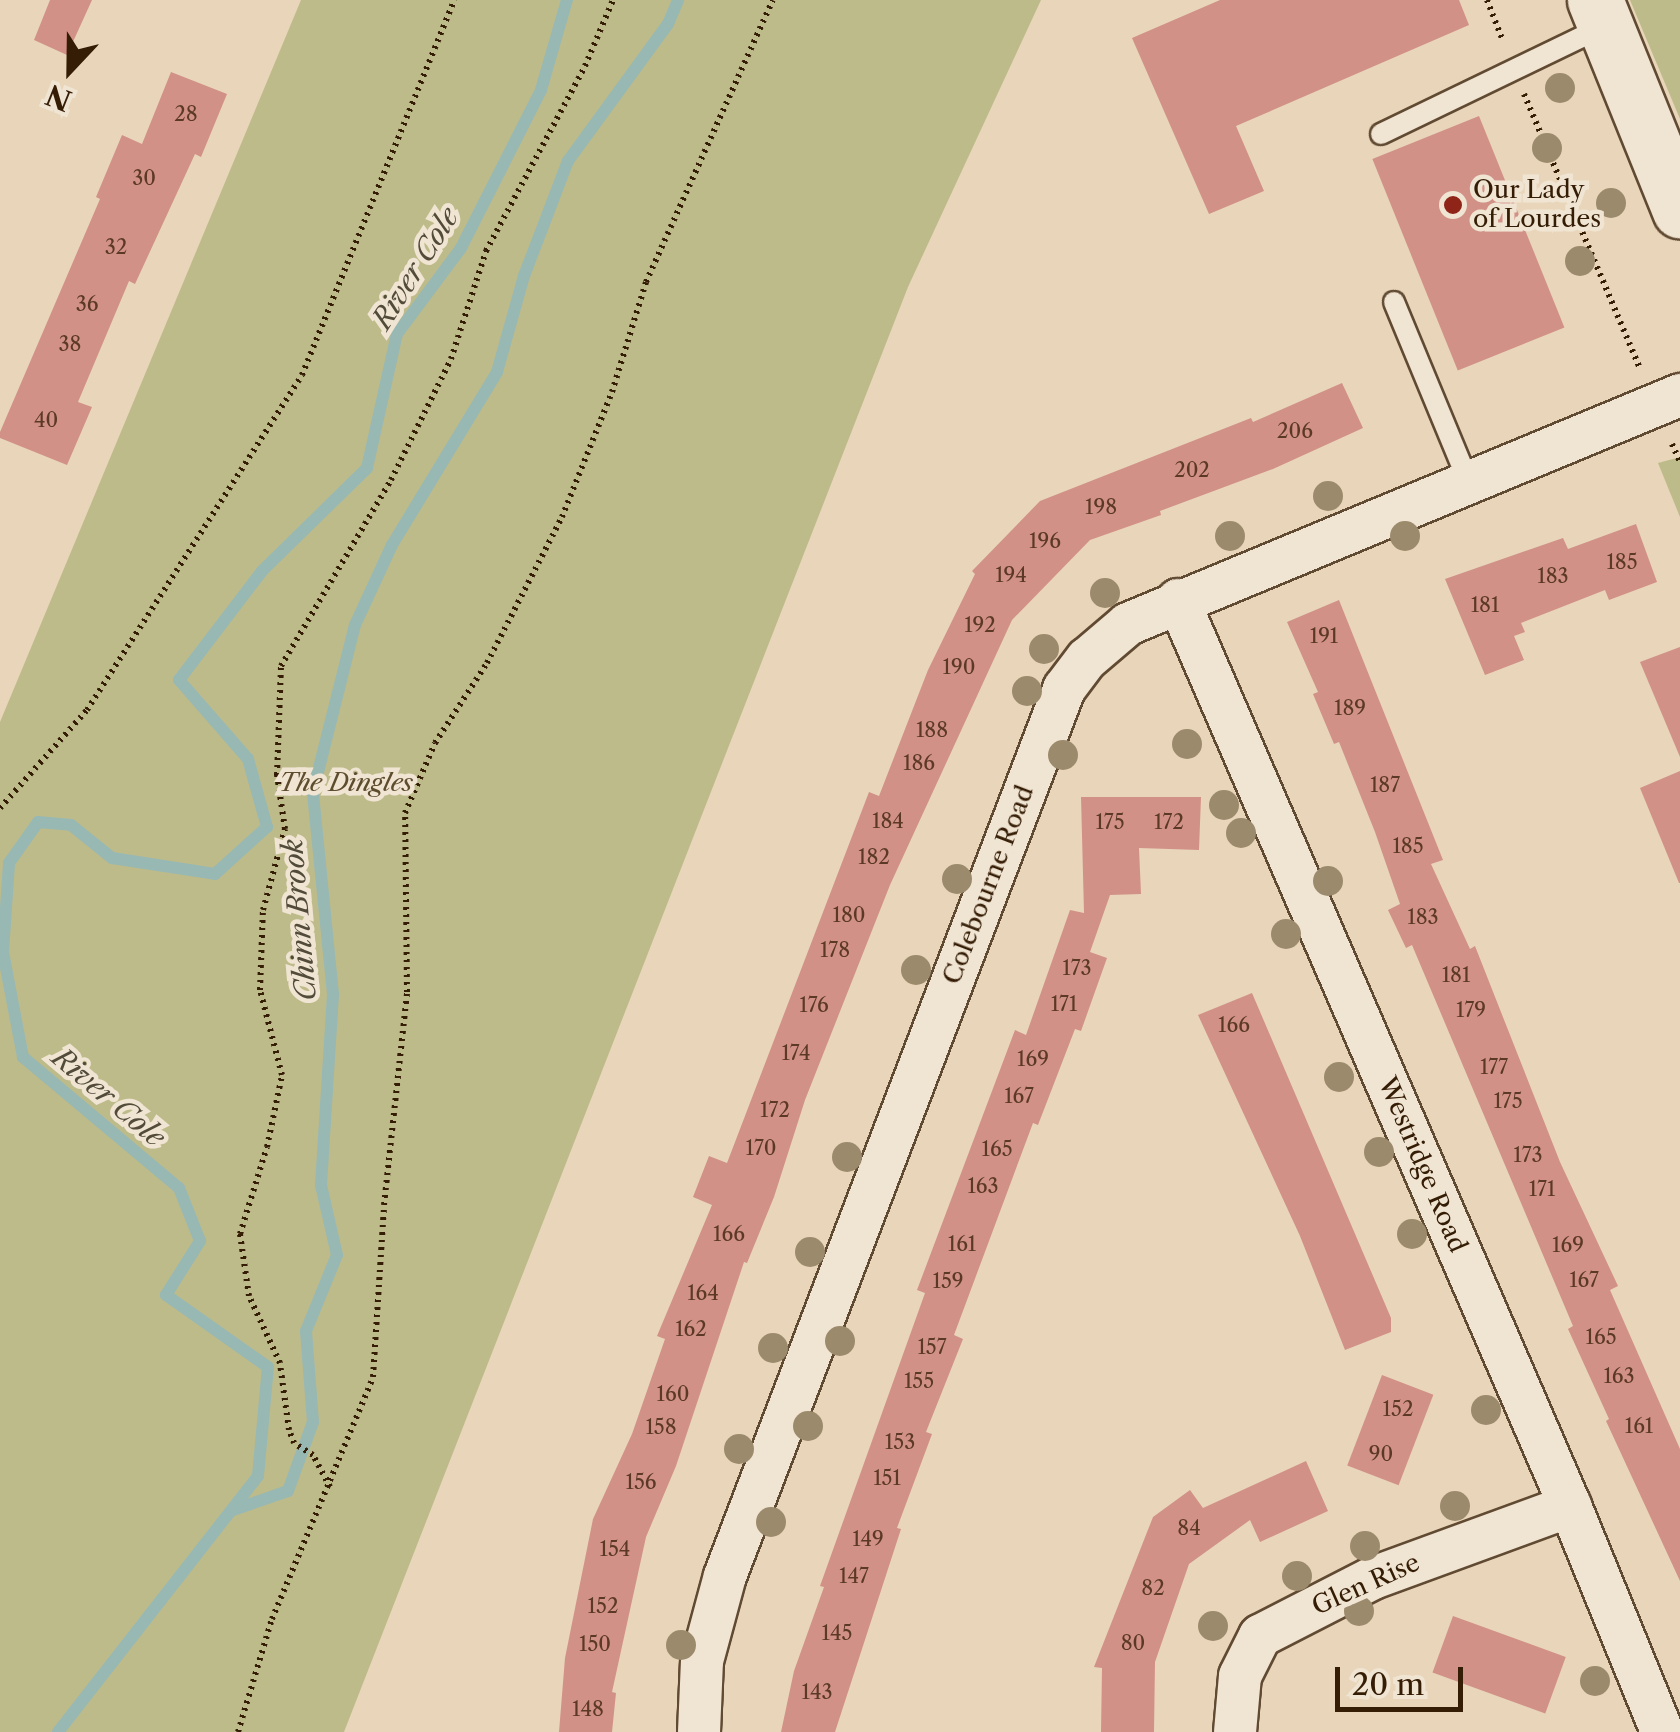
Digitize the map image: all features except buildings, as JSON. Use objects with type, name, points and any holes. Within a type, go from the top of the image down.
[{"type":"street","points":[[1600,13],[1680,210]]},
{"type":"street","name":"Colebourne Road","points":[[699,1732],[702,1661],[726,1576],[1064,690],[1087,660],[1128,624],[1667,400]]},
{"type":"street","name":"Westridge Road","points":[[1178,600],[1570,1506],[1662,1732]]},
{"type":"street","name":"Glen Rise","points":[[1235,1732],[1240,1676],[1260,1636],[1373,1578],[1570,1506]]},
{"type":"lane","points":[[1381,134],[1513,67],[1600,13]]},
{"type":"lane","points":[[1394,302],[1468,481]]},
{"type":"path","points":[[0,808],[87,710],[302,376],[454,0]]},
{"type":"path","points":[[330,1488],[313,1456],[294,1443],[280,1363],[249,1296],[240,1234],[267,1146],[282,1075],[260,990],[263,910],[286,828],[277,774],[281,666],[391,480],[451,359],[486,251],[585,66],[612,0]]},
{"type":"path","points":[[238,1732],[272,1619],[330,1488],[373,1377],[384,1205],[407,992],[405,813],[435,743],[487,663],[562,518],[612,392],[646,282],[773,0]]},
{"type":"path","points":[[1487,0],[1513,67],[1667,400]]},
{"type":"green space","name":"The Dingles","points":[[301,0],[1041,0],[908,287],[344,1732],[0,1732],[0,722]]},
{"type":"green space","points":[[1630,0],[1680,0],[1680,119]]},
{"type":"green space","points":[[1680,457],[1680,517],[1658,463]]},
{"type":"waterway","name":"River Cole","points":[[58,1732],[258,1476],[268,1367],[166,1295],[200,1241],[179,1188],[23,1057],[3,952],[9,863],[38,822],[71,825],[112,858],[215,874],[267,827],[248,759],[179,680],[262,571],[367,468],[397,334],[461,248],[541,90],[567,0]]},
{"type":"waterway","name":"Chinn Brook","points":[[233,1510],[288,1491],[313,1422],[306,1331],[337,1255],[321,1185],[333,994],[313,792],[355,625],[392,545],[497,372],[524,276],[568,161],[668,24],[678,0]]},
{"type":"place","name":"Our Lady of Lourdes","points":[[1453,205]]}]
